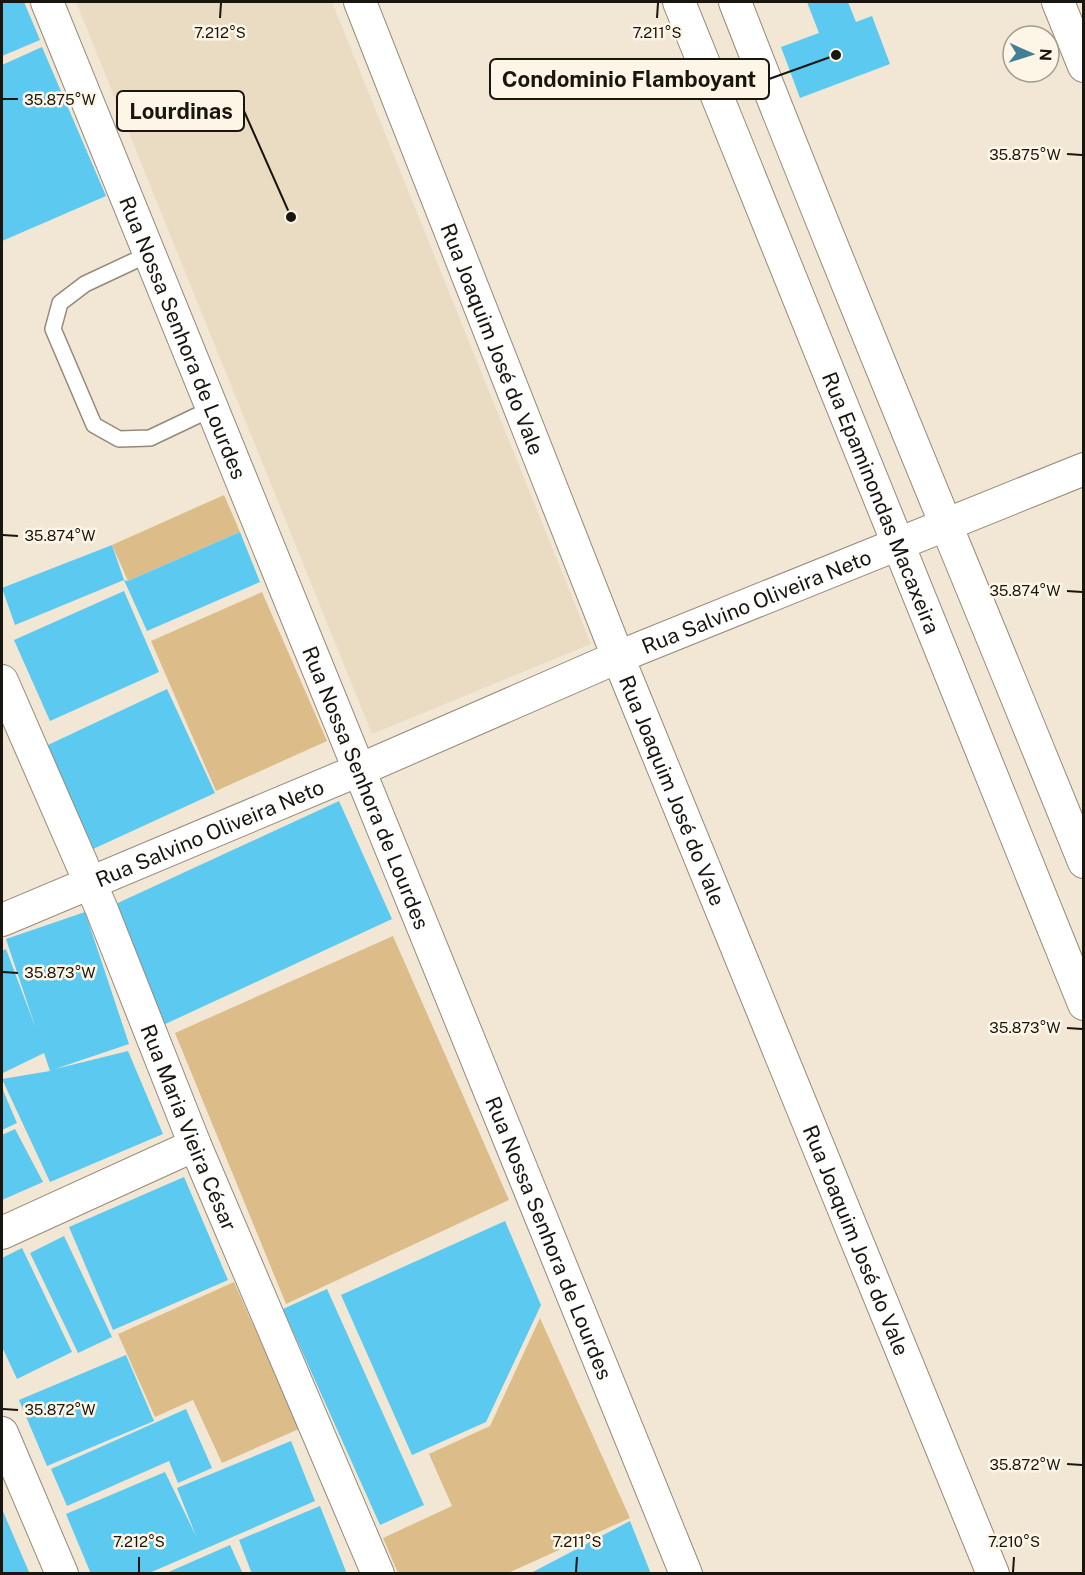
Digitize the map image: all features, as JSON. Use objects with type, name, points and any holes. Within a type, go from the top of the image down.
[{"type":"street","name":"Rua Nossa Senhora de Lourdes","points":[[47,2],[686,1574]]},
{"type":"street","name":"Rua Joaquim José do Vale","points":[[360,2],[618,657],[993,1574]]},
{"type":"street","name":"Rua Epaminondas Macaxeira","points":[[679,2],[1083,1004]]},
{"type":"street","points":[[735,2],[881,368],[948,523],[1083,862]]},
{"type":"street","points":[[1058,2],[1083,66]]},
{"type":"street","name":"Rua Salvino Oliveira Neto","points":[[2,920],[359,770],[618,657],[1083,469]]},
{"type":"street","name":"Rua Maria Vieira César","points":[[2,681],[89,882],[195,1145],[378,1574]]},
{"type":"street","points":[[2,1233],[195,1145]]},
{"type":"street","points":[[2,1433],[62,1574]]},
{"type":"lane","points":[[149,254],[77,290],[60,303],[53,329],[94,425],[119,439],[150,438],[211,409]]},
{"type":"shaded area","points":[[76,2],[332,2],[591,644],[372,734]]},
{"type":"shaded area","points":[[224,495],[240,532],[128,581],[112,545]]},
{"type":"shaded area","points":[[262,592],[327,741],[216,791],[151,641]]},
{"type":"shaded area","points":[[393,936],[509,1200],[286,1304],[175,1033]]},
{"type":"shaded area","points":[[234,1282],[299,1429],[222,1463],[193,1400],[155,1417],[118,1334]]},
{"type":"shaded area","points":[[540,1318],[630,1518],[508,1573],[398,1573],[383,1538],[452,1506],[429,1454],[490,1426]]},
{"type":"building","points":[[2,2],[24,2],[40,40],[2,56]]},
{"type":"building","points":[[807,2],[848,2],[856,22],[872,16],[890,64],[800,98],[781,47],[819,33]]},
{"type":"building","points":[[42,47],[106,196],[2,241],[2,65]]},
{"type":"building","points":[[240,532],[260,582],[147,631],[124,580],[128,581]]},
{"type":"building","points":[[112,545],[124,580],[15,625],[2,588]]},
{"type":"building","points":[[124,591],[159,672],[50,721],[14,640]]},
{"type":"building","points":[[167,689],[215,793],[80,855],[33,752]]},
{"type":"building","points":[[339,801],[392,919],[161,1026],[107,908]]},
{"type":"building","points":[[85,912],[129,1044],[55,1069],[128,1051],[163,1134],[50,1182],[2,1079],[50,1071],[44,1053],[3,1073],[2,951],[6,949],[36,1029],[6,939]]},
{"type":"building","points":[[2,1088],[17,1123],[2,1130]]},
{"type":"building","points":[[15,1129],[43,1182],[2,1200],[2,1135]]},
{"type":"building","points":[[184,1177],[228,1280],[113,1330],[69,1227]]},
{"type":"building","points":[[505,1221],[541,1305],[486,1422],[412,1455],[341,1295]]},
{"type":"building","points":[[64,1236],[112,1337],[78,1353],[30,1253]]},
{"type":"building","points":[[22,1248],[72,1352],[17,1379],[2,1347],[2,1258]]},
{"type":"building","points":[[327,1289],[424,1505],[380,1525],[283,1309]]},
{"type":"building","points":[[126,1355],[154,1421],[47,1466],[19,1400]]},
{"type":"building","points":[[186,1409],[212,1468],[178,1483],[169,1461],[67,1506],[51,1469]]},
{"type":"building","points":[[291,1441],[315,1501],[147,1574],[91,1574],[66,1514],[165,1472],[196,1536],[177,1488]]},
{"type":"building","points":[[320,1506],[347,1574],[252,1574],[239,1540]]},
{"type":"building","points":[[2,1509],[29,1572],[2,1574]]},
{"type":"building","points":[[630,1521],[651,1574],[529,1574]]},
{"type":"building","points":[[230,1545],[243,1574],[164,1574]]},
{"type":"place","name":"Condominio Flamboyant","points":[[836,55]]},
{"type":"place","name":"Lourdinas","points":[[291,217]]}]
